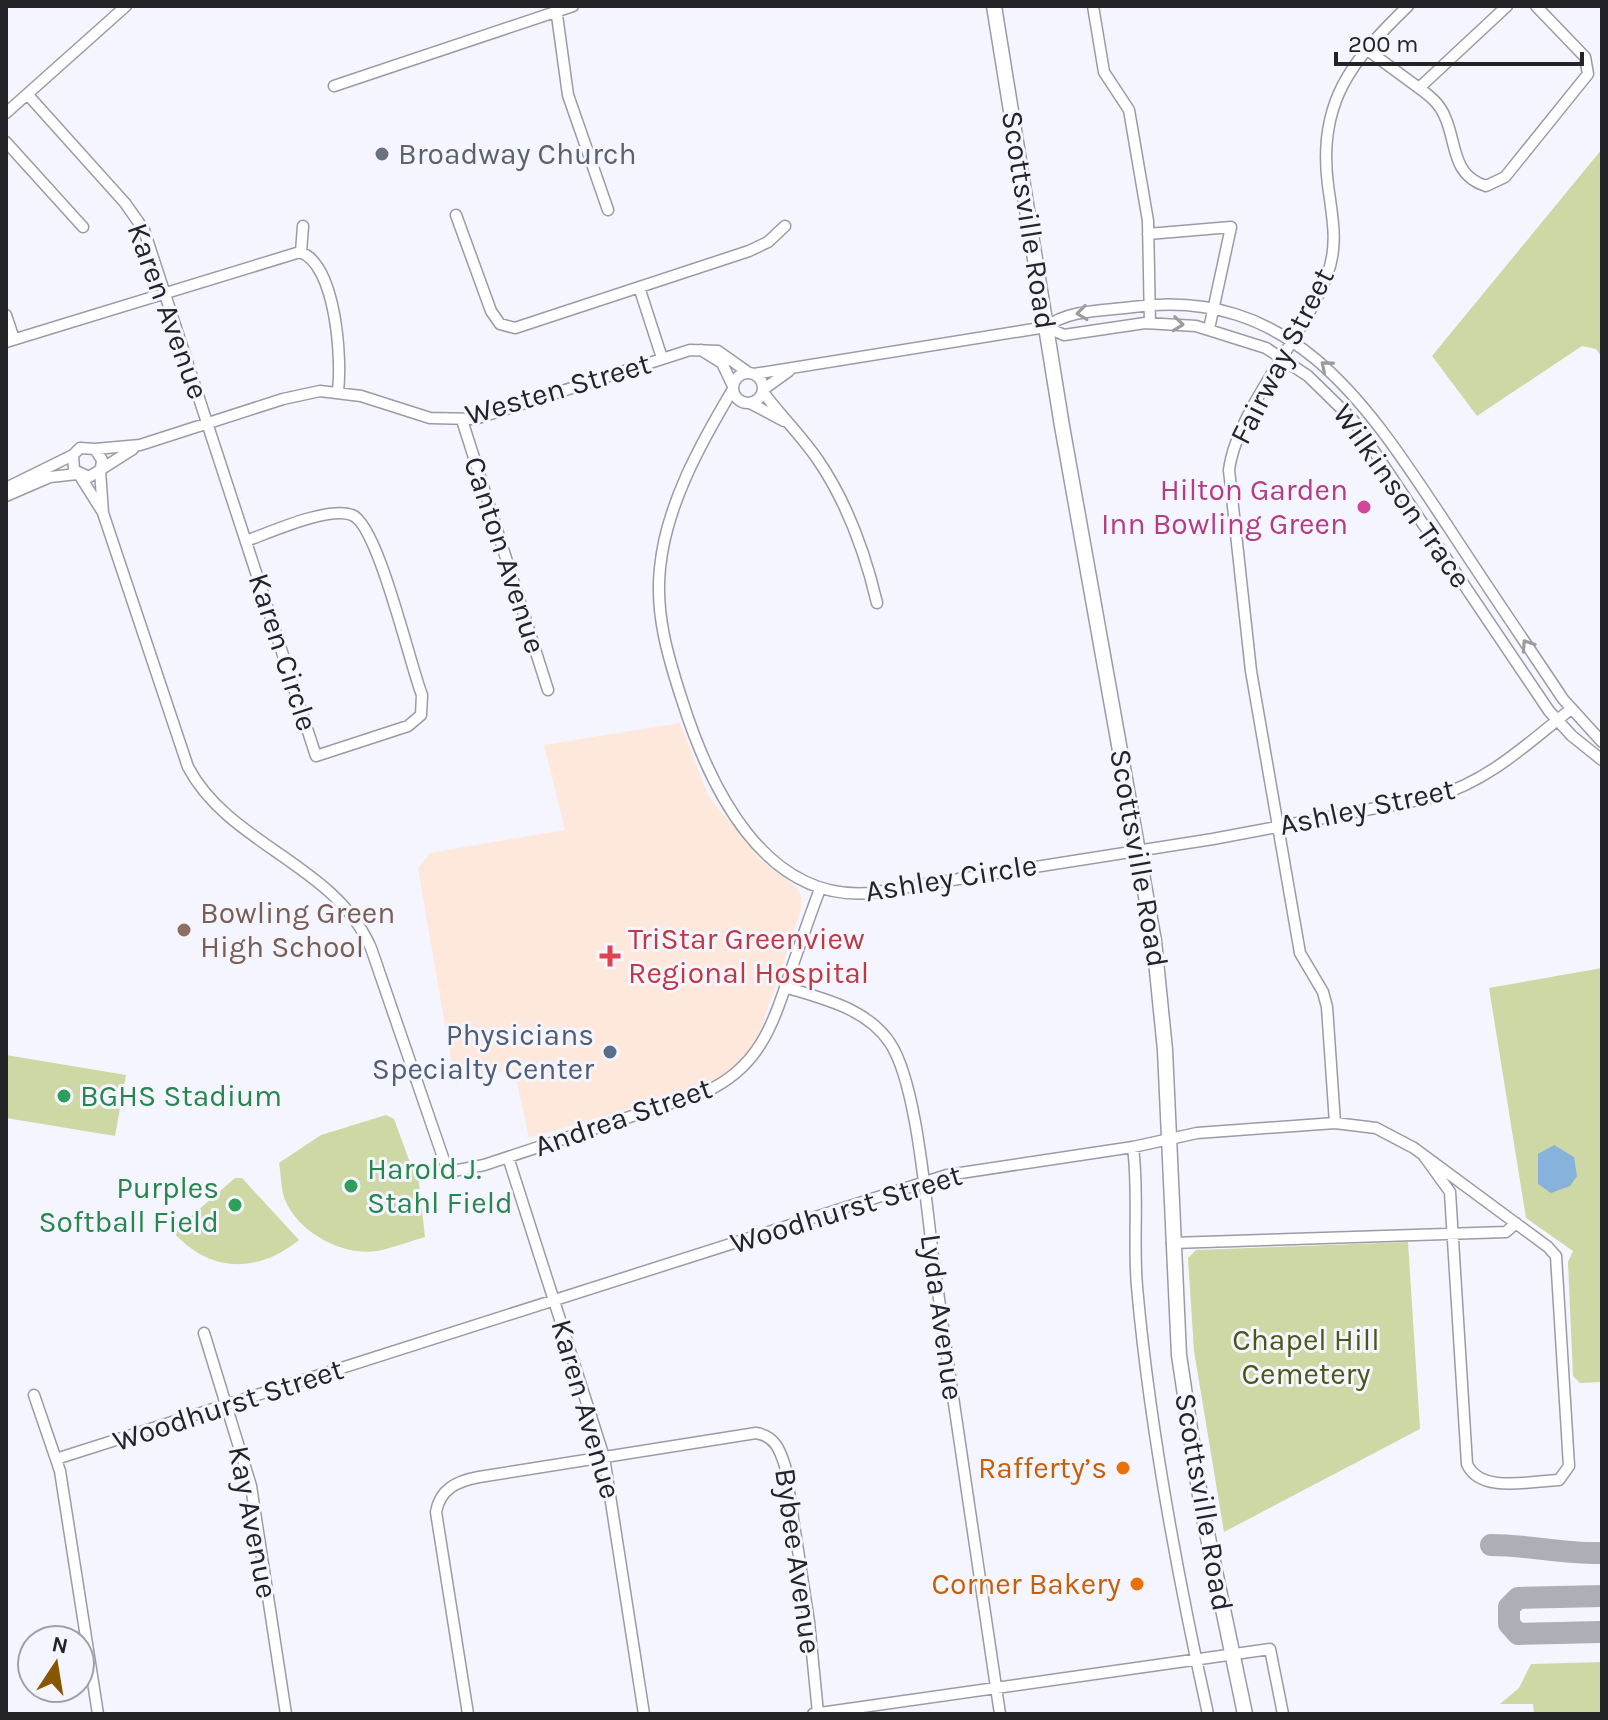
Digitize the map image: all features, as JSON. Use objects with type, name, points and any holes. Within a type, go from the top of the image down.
[{"type":"main road","name":"Scottsville Road","points":[[994,6],[1046,327],[1161,989],[1172,1243],[1184,1395],[1245,1714]]},
{"type":"street","points":[[6,113],[126,6]]},
{"type":"street","points":[[334,86],[556,8],[573,6]]},
{"type":"street","points":[[1093,6],[1104,72],[1129,110],[1148,234],[1150,323]]},
{"type":"street","name":"Fairway Street","points":[[1335,1123],[1325,995],[1300,953],[1251,671],[1229,470],[1236,438],[1321,290],[1334,250],[1325,161],[1329,117],[1347,75],[1366,49],[1408,6]]},
{"type":"street","points":[[1419,88],[1507,6]]},
{"type":"street","points":[[1366,49],[1419,88],[1443,113],[1456,158],[1465,173],[1486,186],[1499,182],[1588,74],[1588,64],[1580,51],[1536,6]]},
{"type":"street","points":[[556,8],[568,95],[608,210]]},
{"type":"street","name":"Karen Avenue","points":[[28,95],[139,220],[209,422]]},
{"type":"street","points":[[6,142],[83,227]]},
{"type":"street","points":[[456,215],[491,311],[504,326],[524,327],[749,251],[768,242],[785,226]]},
{"type":"street","points":[[301,252],[303,226]]},
{"type":"street","points":[[1148,234],[1231,227],[1209,329]]},
{"type":"street","points":[[6,315],[10,340],[301,252],[310,257],[318,269],[335,320],[341,363],[338,391]]},
{"type":"street","points":[[639,287],[662,358]]},
{"type":"street","name":"Wilkinson Trace","points":[[1602,742],[1571,709],[1366,407],[1336,374],[1293,342],[1256,323],[1212,310],[1150,305],[1061,316],[1046,327],[1064,335],[1150,323],[1209,329],[1246,340],[1283,358],[1321,386],[1353,420],[1557,720],[1602,760]]},
{"type":"street","points":[[733,387],[737,378],[752,374],[1046,327]]},
{"type":"street","points":[[699,349],[718,351],[762,382],[763,390],[784,421],[816,457],[841,498],[868,565],[877,603]]},
{"type":"street","points":[[699,349],[722,363],[737,398],[784,421]]},
{"type":"street","name":"Westen Street","points":[[100,469],[140,445],[308,392],[338,391],[430,418],[462,420],[512,408],[662,358],[699,349]]},
{"type":"street","points":[[717,419],[748,403],[794,368]]},
{"type":"street","name":"Ashley Circle","points":[[733,387],[698,454],[666,534],[659,584],[661,625],[696,742],[718,791],[741,824],[784,869],[820,889],[846,894],[870,893],[1139,850]]},
{"type":"street","name":"Canton Avenue","points":[[462,420],[548,690]]},
{"type":"street","name":"Karen Circle","points":[[209,422],[246,541],[316,756],[408,726],[421,715],[422,695],[376,548],[360,520],[342,513],[322,516],[246,541]]},
{"type":"street","name":"Westen Street","points":[[95,449],[140,445]]},
{"type":"street","points":[[6,488],[85,447],[95,449],[102,460],[103,513]]},
{"type":"street","points":[[73,455],[72,465],[103,513]]},
{"type":"street","points":[[6,496],[50,477],[93,476],[100,469]]},
{"type":"street","name":"Andrea Street","points":[[103,513],[188,767],[211,800],[324,884],[359,922],[371,948],[448,1172],[508,1157],[705,1092],[726,1081],[760,1050],[820,889]]},
{"type":"street","name":"Ashley Street","points":[[1139,850],[1413,802],[1464,787],[1506,763],[1571,709]]},
{"type":"street","name":"Lyda Avenue","points":[[785,987],[853,1010],[870,1021],[888,1039],[905,1079],[923,1181],[1000,1714]]},
{"type":"street","name":"Woodhurst Street","points":[[56,1459],[923,1181],[1133,1147],[1169,1138],[1335,1123],[1376,1128],[1424,1156],[1548,1247],[1557,1260],[1569,1466],[1559,1480],[1486,1483],[1471,1473],[1467,1464],[1454,1233]]},
{"type":"street","points":[[1133,1147],[1136,1274],[1142,1339],[1195,1657],[1208,1714]]},
{"type":"street","points":[[1424,1156],[1450,1192],[1454,1233]]},
{"type":"street","name":"Karen Avenue","points":[[508,1157],[604,1457],[644,1714]]},
{"type":"street","points":[[1172,1243],[1506,1232],[1516,1223]]},
{"type":"street","name":"Kay Avenue","points":[[204,1333],[254,1498],[286,1714]]},
{"type":"street","points":[[34,1395],[56,1459],[98,1714]]},
{"type":"street","name":"Bybee Avenue","points":[[604,1457],[756,1433],[767,1436],[778,1446],[795,1524],[818,1713]]},
{"type":"street","points":[[468,1714],[436,1512],[439,1499],[452,1485],[468,1479],[604,1457]]},
{"type":"street","points":[[811,1714],[1195,1657],[1270,1649],[1283,1714]]},
{"type":"shaded area","name":"TriStar Greenview Regional Hospital","points":[[680,723],[709,797],[762,861],[794,885],[801,895],[801,910],[756,1042],[744,1058],[720,1077],[693,1090],[529,1138],[514,1069],[455,1083],[418,868],[430,853],[565,830],[544,745]]},
{"type":"green space","points":[[1602,149],[1602,357],[1596,349],[1582,346],[1477,416],[1432,356]]},
{"type":"green space","points":[[1602,968],[1602,1382],[1580,1383],[1573,1376],[1568,1262],[1573,1251],[1526,1218],[1489,988]]},
{"type":"green space","name":"BGHS Stadium","points":[[6,1055],[126,1075],[115,1136],[6,1118]]},
{"type":"green space","name":"Harold J. Stahl Field","points":[[386,1115],[394,1119],[412,1168],[418,1174],[425,1237],[377,1251],[364,1252],[336,1246],[311,1232],[292,1212],[285,1200],[279,1163],[321,1135]]},
{"type":"green space","name":"Purples Softball Field","points":[[235,1178],[242,1178],[299,1240],[267,1259],[234,1264],[218,1262],[187,1246],[173,1232]]},
{"type":"green space","name":"Chapel Hill Cemetery","points":[[1408,1242],[1420,1429],[1224,1532],[1194,1351],[1188,1258],[1196,1250]]},
{"type":"green space","points":[[1602,1662],[1602,1714],[1534,1714],[1533,1704],[1500,1704],[1519,1688],[1531,1664]]},
{"type":"water","points":[[1554,1145],[1574,1157],[1577,1176],[1570,1186],[1551,1193],[1538,1184],[1538,1154]]},
{"type":"taxiway","points":[[1491,1545],[1602,1553]]},
{"type":"taxiway","points":[[1602,1596],[1518,1598],[1509,1607],[1509,1624],[1518,1634],[1602,1632]]},
{"type":"place","name":"Broadway Church","points":[[382,154]]},
{"type":"place","name":"Hilton Garden Inn Bowling Green","points":[[1364,507]]},
{"type":"place","name":"Bowling Green High School","points":[[184,930]]},
{"type":"place","name":"TriStar Greenview Regional Hospital","points":[[610,956]]},
{"type":"place","name":"Physicians Specialty Center","points":[[610,1052]]},
{"type":"place","name":"BGHS Stadium","points":[[64,1096]]},
{"type":"place","name":"Harold J. Stahl Field","points":[[351,1186]]},
{"type":"place","name":"Purples Softball Field","points":[[235,1205]]},
{"type":"place","name":"Rafferty’s","points":[[1123,1468]]},
{"type":"place","name":"Corner Bakery","points":[[1137,1584]]}]
